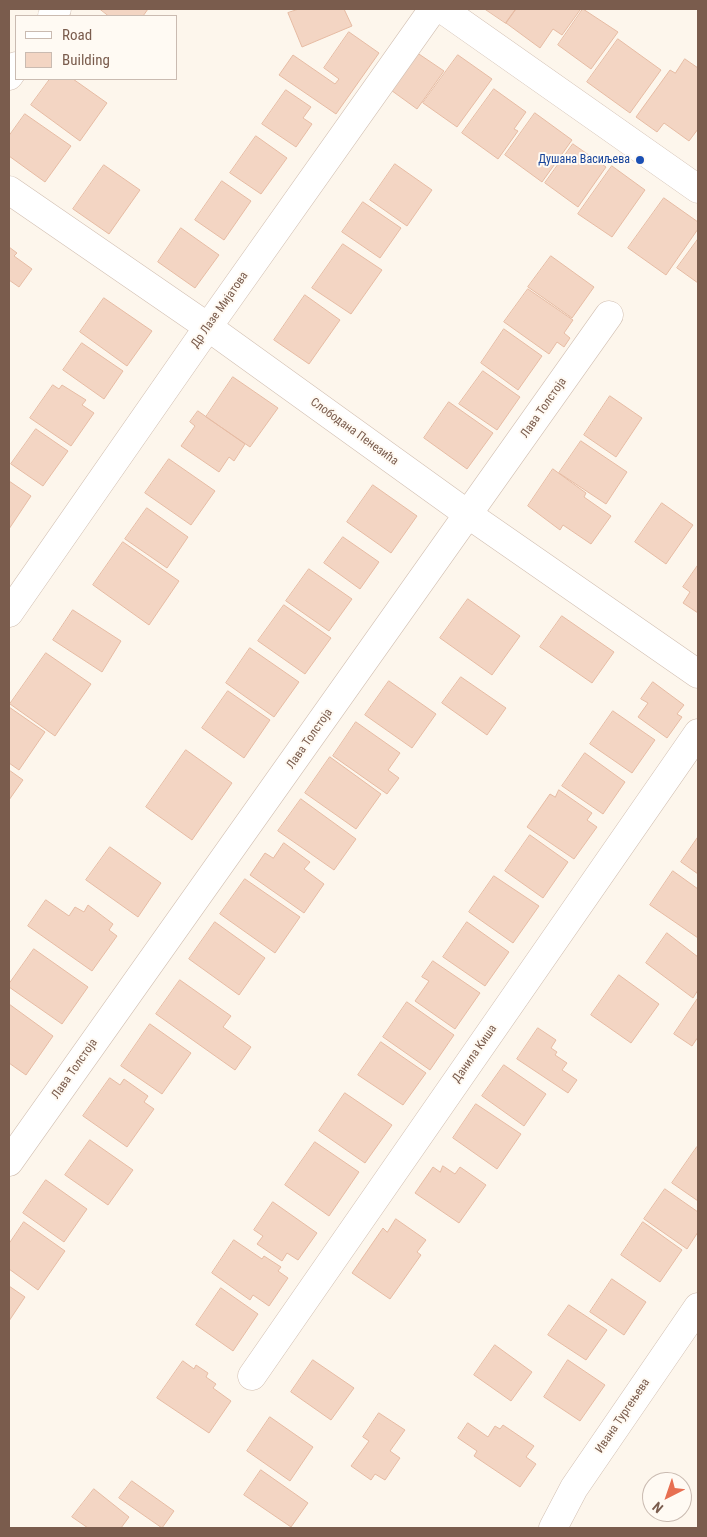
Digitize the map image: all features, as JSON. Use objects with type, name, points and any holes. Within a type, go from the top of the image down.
[{"type":"street","name":"Др Лазе Мијатова","points":[[9,613],[433,9]]},
{"type":"street","points":[[442,9],[697,185]]},
{"type":"street","name":"Слободана Пенезића","points":[[9,190],[208,327],[469,514],[698,674]]},
{"type":"street","name":"Лава Толстоја","points":[[9,1162],[609,315]]},
{"type":"street","name":"Данила Киша","points":[[252,1376],[698,733]]},
{"type":"street","name":"Ивана Тургењева","points":[[553,1528],[574,1488],[698,1307]]},
{"type":"building","points":[[100,9],[148,9],[144,15],[108,15]]},
{"type":"building","points":[[299,9],[344,9],[352,26],[302,47],[288,13]]},
{"type":"building","points":[[485,9],[516,9],[506,23]]},
{"type":"building","points":[[516,9],[580,10],[562,35],[553,29],[540,48],[506,23]]},
{"type":"building","points":[[583,9],[618,32],[591,69],[558,45]]},
{"type":"building","points":[[349,32],[379,53],[336,114],[279,75],[293,55],[335,84],[339,79],[324,68]]},
{"type":"building","points":[[618,39],[661,70],[630,113],[587,82]]},
{"type":"building","points":[[410,48],[444,71],[417,109],[384,85]]},
{"type":"building","points":[[458,55],[492,79],[457,127],[423,103]]},
{"type":"building","points":[[685,59],[698,68],[698,129],[689,141],[664,123],[657,132],[636,117],[670,70],[675,73]]},
{"type":"building","points":[[49,80],[74,80],[107,103],[80,141],[31,105]]},
{"type":"building","points":[[494,89],[526,112],[514,129],[518,131],[498,159],[462,133]]},
{"type":"building","points":[[286,90],[311,107],[303,118],[312,124],[296,147],[262,124]]},
{"type":"building","points":[[535,113],[572,140],[542,182],[505,155]]},
{"type":"building","points":[[25,114],[71,146],[45,182],[9,156],[9,136]]},
{"type":"building","points":[[256,136],[287,158],[261,194],[230,173]]},
{"type":"building","points":[[573,144],[606,167],[578,207],[545,183]]},
{"type":"building","points":[[395,164],[432,190],[407,226],[370,200]]},
{"type":"building","points":[[104,165],[140,190],[109,234],[73,209]]},
{"type":"building","points":[[612,166],[645,190],[612,237],[578,214]]},
{"type":"building","points":[[222,181],[251,201],[224,240],[195,220]]},
{"type":"building","points":[[664,198],[698,222],[698,229],[666,275],[628,248]]},
{"type":"building","points":[[363,202],[401,228],[380,258],[342,232]]},
{"type":"building","points":[[181,228],[219,255],[195,288],[158,262]]},
{"type":"building","points":[[698,239],[698,283],[677,268]]},
{"type":"building","points":[[343,244],[382,270],[351,314],[312,288]]},
{"type":"building","points":[[9,247],[17,253],[14,256],[32,269],[19,287],[9,280]]},
{"type":"building","points":[[551,256],[594,287],[572,318],[528,287]]},
{"type":"building","points":[[528,289],[573,320],[564,333],[570,338],[564,347],[557,342],[549,354],[504,322]]},
{"type":"building","points":[[305,295],[340,320],[309,364],[274,340]]},
{"type":"building","points":[[104,298],[152,331],[127,366],[80,332]]},
{"type":"building","points":[[504,329],[542,356],[518,390],[481,363]]},
{"type":"building","points":[[82,343],[123,371],[104,399],[63,370]]},
{"type":"building","points":[[483,371],[520,397],[497,430],[459,404]]},
{"type":"building","points":[[233,377],[278,408],[250,447],[206,417]]},
{"type":"building","points":[[53,385],[59,389],[62,385],[86,400],[82,405],[94,413],[71,446],[30,418]]},
{"type":"building","points":[[610,396],[642,418],[616,457],[584,435]]},
{"type":"building","points":[[449,402],[493,433],[467,469],[424,438]]},
{"type":"building","points":[[198,411],[245,444],[234,461],[229,457],[219,472],[181,446],[195,426],[190,422]]},
{"type":"building","points":[[36,429],[68,451],[43,486],[11,464]]},
{"type":"building","points":[[581,441],[627,472],[606,504],[559,473]]},
{"type":"building","points":[[169,459],[215,491],[191,525],[145,493]]},
{"type":"building","points":[[553,469],[586,493],[584,497],[611,516],[591,544],[563,525],[560,530],[528,506]]},
{"type":"building","points":[[9,481],[31,496],[9,529]]},
{"type":"building","points":[[373,485],[417,516],[391,553],[347,522]]},
{"type":"building","points":[[662,503],[693,525],[666,564],[635,542]]},
{"type":"building","points":[[147,508],[188,537],[167,568],[125,539]]},
{"type":"building","points":[[343,537],[379,562],[360,589],[324,563]]},
{"type":"building","points":[[123,542],[179,581],[149,625],[93,585]]},
{"type":"building","points":[[698,565],[698,613],[683,603],[690,592],[683,587]]},
{"type":"building","points":[[309,569],[352,599],[329,631],[286,601]]},
{"type":"building","points":[[468,599],[520,636],[492,675],[440,638]]},
{"type":"building","points":[[284,605],[331,638],[305,674],[258,641]]},
{"type":"building","points":[[73,610],[121,641],[102,672],[53,640]]},
{"type":"building","points":[[562,616],[614,652],[592,683],[540,647]]},
{"type":"building","points":[[250,648],[299,682],[274,717],[226,683]]},
{"type":"building","points":[[46,653],[91,684],[55,736],[10,704]]},
{"type":"building","points":[[461,677],[506,708],[487,735],[442,703]]},
{"type":"building","points":[[389,681],[436,714],[412,748],[365,715]]},
{"type":"building","points":[[653,682],[684,705],[677,714],[682,717],[667,738],[638,717],[648,703],[641,699]]},
{"type":"building","points":[[228,691],[270,720],[244,758],[202,728]]},
{"type":"building","points":[[9,707],[45,732],[19,770],[9,763]]},
{"type":"building","points":[[613,711],[655,740],[632,773],[590,744]]},
{"type":"building","points":[[356,722],[400,753],[388,770],[399,778],[387,794],[333,756]]},
{"type":"building","points":[[186,750],[232,783],[192,840],[146,807]]},
{"type":"building","points":[[585,753],[625,782],[603,814],[562,786]]},
{"type":"building","points":[[330,757],[381,794],[356,829],[305,793]]},
{"type":"building","points":[[9,770],[23,780],[9,800]]},
{"type":"building","points":[[559,790],[592,813],[587,820],[597,827],[574,859],[527,827],[550,794],[555,797]]},
{"type":"building","points":[[301,799],[356,839],[334,870],[278,831]]},
{"type":"building","points":[[530,835],[568,862],[543,898],[505,871]]},
{"type":"building","points":[[698,837],[698,874],[681,862]]},
{"type":"building","points":[[284,843],[310,862],[304,869],[324,884],[304,913],[250,875],[265,853],[273,858]]},
{"type":"building","points":[[110,847],[161,883],[138,917],[86,880]]},
{"type":"building","points":[[673,871],[698,889],[698,938],[650,905]]},
{"type":"building","points":[[494,876],[539,906],[513,943],[469,912]]},
{"type":"building","points":[[245,879],[300,917],[275,953],[220,914]]},
{"type":"building","points":[[46,900],[69,916],[75,907],[84,912],[88,905],[113,924],[109,930],[117,936],[92,971],[28,926]]},
{"type":"building","points":[[215,922],[265,958],[239,995],[189,959]]},
{"type":"building","points":[[467,922],[509,952],[485,986],[443,957]]},
{"type":"building","points":[[667,933],[698,957],[698,990],[693,998],[646,963]]},
{"type":"building","points":[[34,949],[88,987],[62,1024],[9,987],[9,984]]},
{"type":"building","points":[[433,961],[480,993],[455,1029],[415,1001],[429,981],[422,977]]},
{"type":"building","points":[[619,975],[659,1004],[631,1043],[591,1015]]},
{"type":"building","points":[[180,980],[231,1016],[223,1027],[251,1047],[235,1070],[156,1014]]},
{"type":"building","points":[[698,998],[698,1037],[692,1046],[674,1034]]},
{"type":"building","points":[[407,1002],[454,1035],[430,1070],[383,1037]]},
{"type":"building","points":[[9,1004],[53,1036],[26,1075],[9,1063]]},
{"type":"building","points":[[150,1024],[191,1053],[162,1094],[121,1066]]},
{"type":"building","points":[[538,1028],[556,1040],[551,1048],[557,1052],[555,1055],[567,1063],[562,1070],[577,1080],[568,1093],[517,1059]]},
{"type":"building","points":[[381,1042],[426,1073],[403,1105],[358,1075]]},
{"type":"building","points":[[504,1065],[546,1094],[524,1126],[482,1096]]},
{"type":"building","points":[[110,1078],[120,1085],[124,1079],[148,1096],[144,1102],[154,1109],[127,1147],[83,1116]]},
{"type":"building","points":[[345,1093],[392,1125],[365,1163],[319,1131]]},
{"type":"building","points":[[476,1104],[521,1134],[497,1169],[453,1138]]},
{"type":"building","points":[[90,1140],[133,1170],[108,1205],[65,1175]]},
{"type":"building","points":[[315,1142],[359,1172],[329,1216],[285,1185]]},
{"type":"building","points":[[698,1148],[698,1201],[672,1183]]},
{"type":"building","points":[[443,1166],[455,1174],[460,1167],[486,1185],[459,1223],[415,1193],[433,1167],[440,1172]]},
{"type":"building","points":[[46,1180],[87,1209],[64,1242],[23,1213]]},
{"type":"building","points":[[665,1189],[698,1212],[698,1232],[687,1249],[644,1219]]},
{"type":"building","points":[[273,1202],[317,1233],[298,1260],[287,1253],[282,1261],[257,1244],[263,1236],[254,1230]]},
{"type":"building","points":[[396,1219],[426,1240],[417,1252],[421,1255],[390,1299],[352,1273],[383,1228],[387,1232]]},
{"type":"building","points":[[24,1222],[65,1251],[38,1290],[9,1269],[9,1244]]},
{"type":"building","points":[[643,1222],[682,1250],[660,1282],[621,1255]]},
{"type":"building","points":[[234,1240],[262,1259],[264,1256],[281,1267],[278,1271],[288,1278],[269,1306],[253,1295],[250,1300],[212,1273]]},
{"type":"building","points":[[612,1279],[646,1302],[624,1335],[590,1312]]},
{"type":"building","points":[[9,1286],[25,1297],[9,1321]]},
{"type":"building","points":[[221,1288],[258,1314],[233,1351],[196,1325]]},
{"type":"building","points":[[569,1305],[607,1330],[586,1360],[548,1335]]},
{"type":"building","points":[[495,1345],[532,1372],[511,1401],[474,1375]]},
{"type":"building","points":[[313,1360],[354,1388],[331,1420],[291,1392]]},
{"type":"building","points":[[568,1360],[605,1385],[580,1421],[544,1397]]},
{"type":"building","points":[[183,1361],[194,1369],[196,1365],[208,1373],[206,1377],[216,1384],[213,1388],[231,1401],[209,1433],[157,1398]]},
{"type":"building","points":[[379,1413],[405,1430],[390,1451],[400,1458],[385,1480],[375,1474],[371,1480],[351,1466],[369,1441],[363,1437]]},
{"type":"building","points":[[270,1417],[313,1447],[290,1481],[247,1451]]},
{"type":"building","points":[[468,1423],[488,1437],[495,1426],[500,1429],[503,1425],[534,1446],[526,1457],[536,1464],[520,1487],[474,1456],[477,1451],[458,1438]]},
{"type":"building","points":[[261,1470],[308,1503],[291,1527],[244,1495]]},
{"type":"building","points":[[132,1481],[174,1511],[162,1528],[119,1498]]},
{"type":"building","points":[[94,1489],[129,1517],[121,1528],[88,1528],[72,1517]]},
{"type":"place","name":"Душана Васиљева","points":[[640,160]]}]
